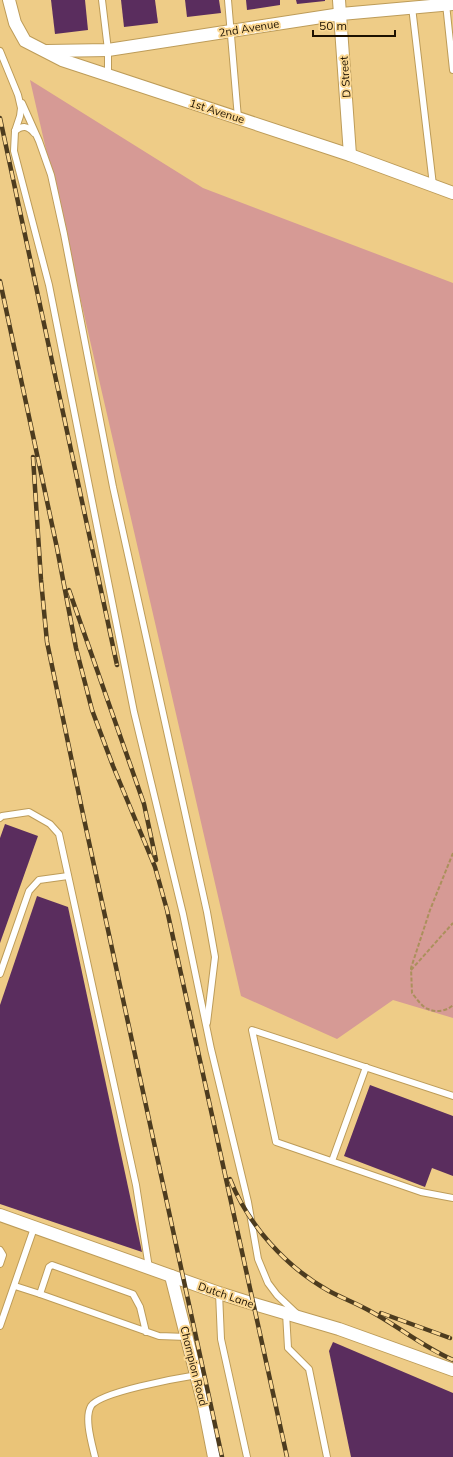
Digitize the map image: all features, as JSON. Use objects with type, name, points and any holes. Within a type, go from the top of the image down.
[{"type":"street","name":"1st Avenue","points":[[9,0],[15,23],[26,41],[62,60],[350,155],[453,193]]},
{"type":"street","name":"D Street","points":[[339,0],[350,155]]},
{"type":"street","name":"2nd Avenue","points":[[46,51],[108,50],[341,14],[449,4]]},
{"type":"street","name":"Dutch Lane","points":[[0,1216],[219,1293],[339,1329],[453,1370]]},
{"type":"street","name":"Champion Road","points":[[171,1276],[197,1375],[214,1457]]},
{"type":"lane","points":[[102,0],[108,50],[108,75]]},
{"type":"lane","points":[[228,0],[238,118]]},
{"type":"lane","points":[[449,4],[453,70]]},
{"type":"lane","points":[[412,7],[433,185]]},
{"type":"lane","points":[[0,51],[19,98],[39,140],[51,174],[64,234],[113,487],[215,957],[207,1030]]},
{"type":"lane","points":[[19,98],[21,108],[15,131],[14,151],[49,285],[134,712],[183,914],[207,1030],[248,1202],[258,1259],[268,1283],[277,1295],[300,1318]]},
{"type":"lane","points":[[15,131],[20,127],[28,127],[39,140]]},
{"type":"lane","points":[[0,818],[2,816],[28,812],[50,824],[59,834],[136,1185],[149,1268]]},
{"type":"lane","points":[[0,974],[29,891],[38,880],[68,876]]},
{"type":"lane","points":[[453,1096],[252,1030],[276,1142],[421,1192],[453,1198]]},
{"type":"lane","points":[[332,1161],[366,1067]]},
{"type":"lane","points":[[0,1326],[34,1228]]},
{"type":"lane","points":[[0,1250],[3,1255],[0,1264]]},
{"type":"lane","points":[[40,1294],[49,1268],[52,1265],[134,1294],[140,1307],[146,1332]]},
{"type":"lane","points":[[14,1286],[159,1336],[187,1337]]},
{"type":"lane","points":[[219,1293],[221,1339],[247,1457]]},
{"type":"lane","points":[[286,1313],[288,1348],[309,1368],[327,1457]]},
{"type":"lane","points":[[94,1457],[87,1424],[91,1406],[99,1400],[139,1387],[197,1375]]},
{"type":"path","points":[[453,853],[430,910],[411,970],[412,993],[427,1009],[438,1011],[450,1009],[453,1005]]},
{"type":"path","points":[[411,970],[453,923]]},
{"type":"shaded area","points":[[30,80],[203,188],[453,283],[453,1018],[393,1000],[337,1039],[241,996]]},
{"type":"shaded area","points":[[0,1216],[171,1276],[209,1457],[0,1457]]},
{"type":"building","points":[[51,0],[85,0],[88,30],[55,34]]},
{"type":"building","points":[[121,0],[155,0],[158,23],[124,27]]},
{"type":"building","points":[[185,0],[219,0],[221,13],[187,17]]},
{"type":"building","points":[[246,0],[280,0],[280,5],[247,10]]},
{"type":"building","points":[[296,0],[325,0],[325,1],[297,4]]},
{"type":"building","points":[[5,824],[38,836],[0,943],[0,838]]},
{"type":"building","points":[[37,896],[68,907],[142,1252],[0,1204],[0,1005]]},
{"type":"building","points":[[370,1085],[453,1116],[453,1176],[432,1168],[425,1187],[344,1156]]},
{"type":"building","points":[[333,1342],[453,1393],[453,1457],[351,1457],[329,1351]]},
{"type":"railway","points":[[0,118],[117,665]]},
{"type":"railway","points":[[0,281],[57,548],[76,648],[92,710],[113,766],[155,867],[167,910],[287,1457]]},
{"type":"railway","points":[[33,457],[41,580],[47,642],[222,1457]]},
{"type":"railway","points":[[69,590],[144,804],[156,860]]},
{"type":"railway","points":[[230,1179],[247,1213],[258,1228],[270,1243],[298,1270],[329,1291],[360,1305],[431,1349],[453,1360]]},
{"type":"railway","points":[[381,1313],[450,1338]]}]
